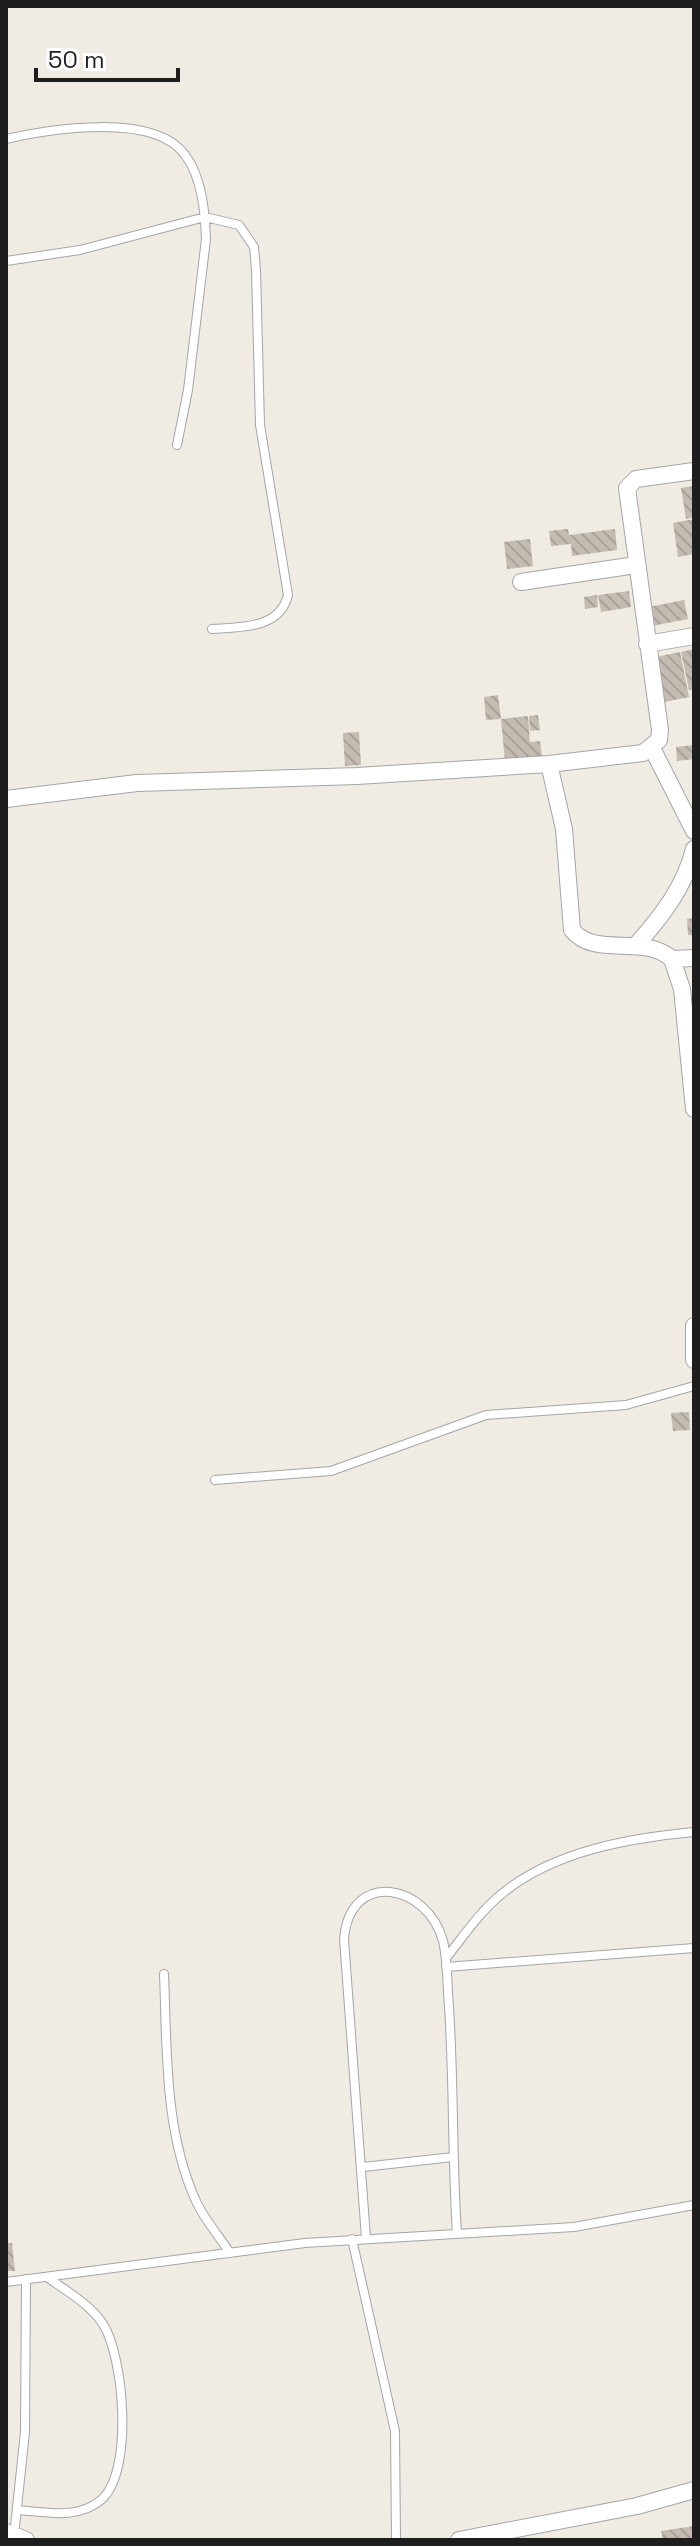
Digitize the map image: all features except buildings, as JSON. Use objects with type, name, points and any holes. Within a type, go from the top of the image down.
[{"type":"street","points":[[6,799],[137,783],[344,777],[549,764],[627,756],[652,748],[659,740],[660,730],[628,507],[630,483],[694,471]]},
{"type":"street","points":[[521,582],[636,565]]},
{"type":"street","points":[[647,644],[694,636]]},
{"type":"street","points":[[652,748],[694,831]]},
{"type":"street","points":[[549,764],[564,829],[572,930],[589,943],[637,944],[661,950],[672,959],[682,989],[694,1109]]},
{"type":"street","points":[[637,944],[674,897],[694,849]]},
{"type":"street","points":[[672,959],[694,958]]},
{"type":"street","points":[[694,1326],[694,1360]]},
{"type":"street","points":[[459,2540],[637,2506],[694,2490]]},
{"type":"lane","points":[[6,139],[79,128],[136,129],[168,139],[191,163],[205,217],[202,282],[188,390],[177,445]]},
{"type":"lane","points":[[6,261],[80,250],[205,217],[239,225],[254,247],[260,425],[288,595],[279,614],[269,621],[212,629]]},
{"type":"lane","points":[[215,1480],[331,1471],[486,1415],[626,1405],[694,1386]]},
{"type":"lane","points":[[446,1963],[503,1893],[537,1872],[644,1836],[694,1832]]},
{"type":"lane","points":[[366,2238],[345,1957],[346,1923],[351,1909],[369,1894],[384,1891],[407,1897],[427,1910],[437,1924],[446,1963],[457,2234]]},
{"type":"lane","points":[[446,1963],[694,1948]]},
{"type":"lane","points":[[164,1974],[168,2071],[177,2141],[196,2202],[230,2253]]},
{"type":"lane","points":[[363,2167],[453,2157]]},
{"type":"lane","points":[[6,2282],[352,2239],[574,2227],[694,2205]]},
{"type":"lane","points":[[352,2239],[395,2431],[396,2540]]},
{"type":"lane","points":[[18,2510],[68,2514],[85,2509],[109,2491],[120,2451],[122,2398],[112,2340],[101,2321],[85,2304],[47,2277]]},
{"type":"lane","points":[[15,2536],[25,2432],[26,2279]]}]
